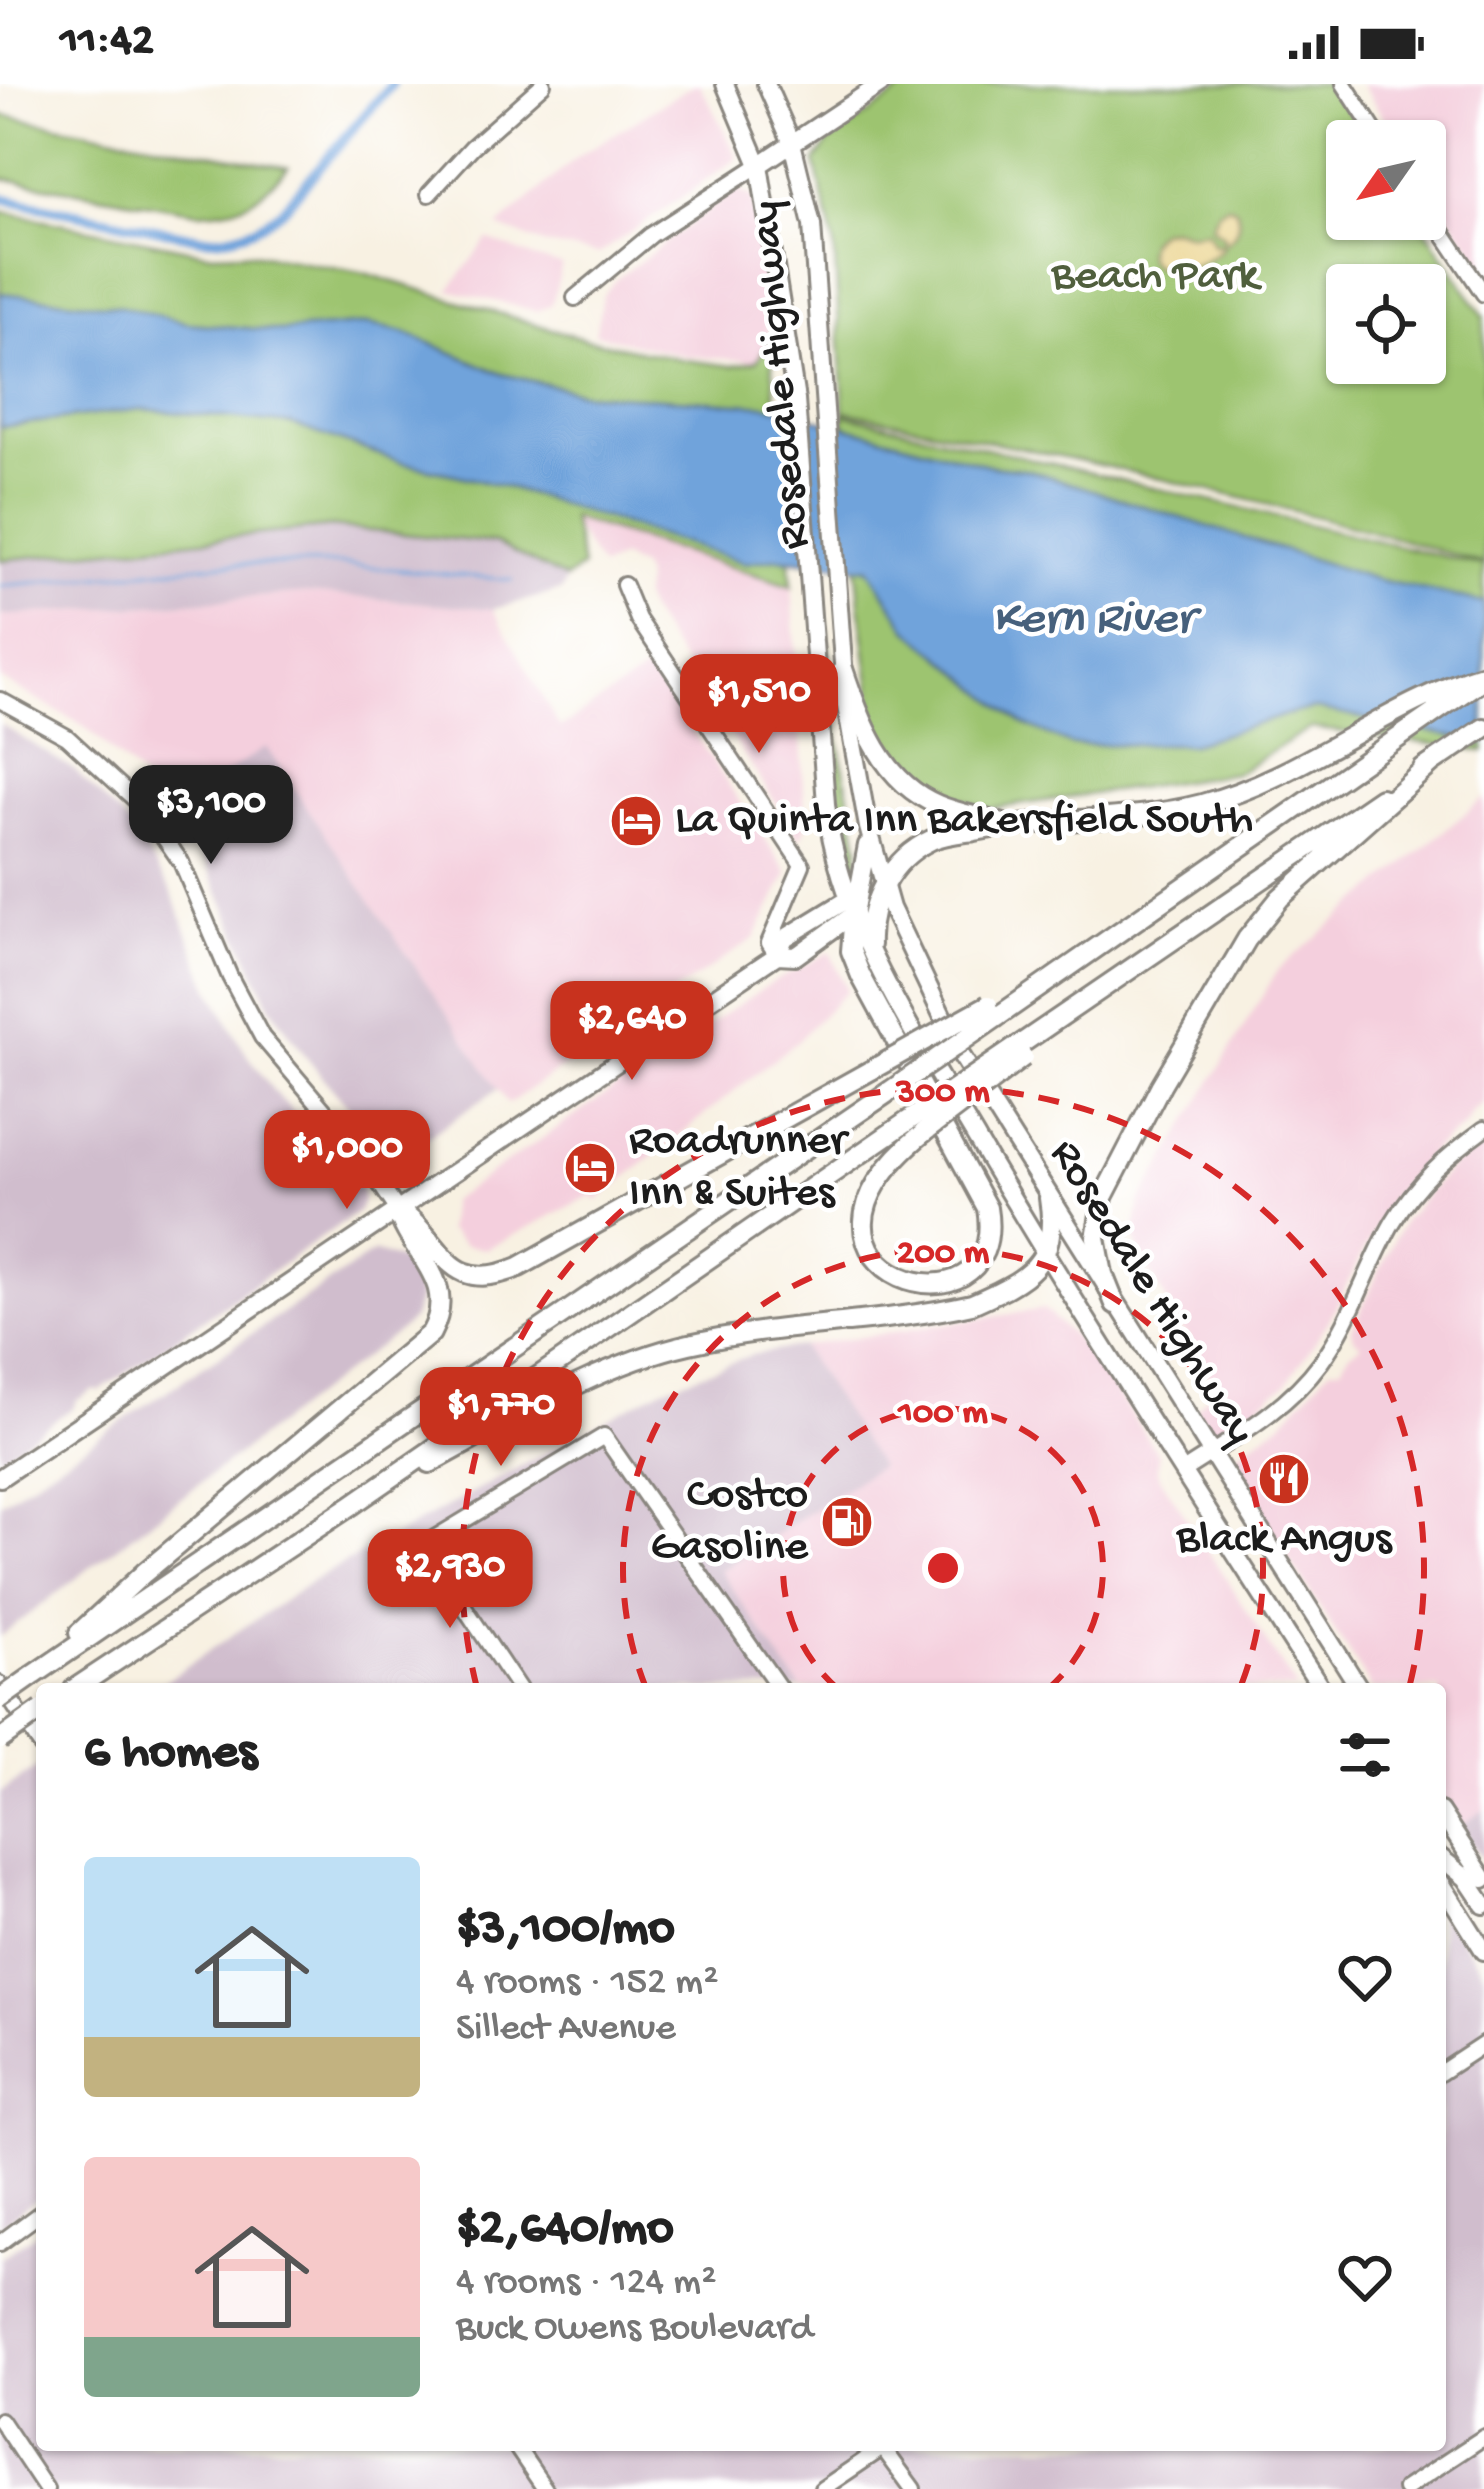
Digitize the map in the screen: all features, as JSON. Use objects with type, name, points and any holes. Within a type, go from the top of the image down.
[{"type":"highway","points":[[843,669],[859,718],[894,773],[934,803],[1003,824]]},
{"type":"highway","points":[[916,1127],[875,1181],[865,1224],[872,1250],[886,1270],[925,1286],[956,1279],[974,1265],[986,1244],[987,1208],[851,951],[857,907],[928,841],[1003,824],[1199,805],[1303,766],[1448,686],[1484,676]]},
{"type":"highway","points":[[397,1209],[418,1222],[454,1269],[496,1275],[519,1267],[875,1069],[1021,1000],[1484,676]]},
{"type":"highway","points":[[83,1683],[916,1127],[1139,963],[1484,728]]},
{"type":"highway","points":[[1115,1304],[1098,1256],[1098,1212],[1172,1066],[1261,919],[1432,763]]},
{"type":"highway","points":[[857,907],[870,945]]},
{"type":"highway","points":[[0,1699],[890,1091],[993,1011]]},
{"type":"highway","points":[[352,1505],[521,1414],[656,1353],[740,1334],[972,1304],[998,1292],[1046,1254],[1053,1233],[1049,1198]]},
{"type":"highway","points":[[34,1675],[143,1573],[427,1338],[439,1317],[441,1293],[404,1232],[397,1209]]},
{"type":"highway","points":[[0,1740],[36,1714]]},
{"type":"main road","name":"Rosedale Highway","points":[[725,84],[759,165],[796,400],[830,836],[857,907]]},
{"type":"main road","name":"Rosedale Highway","points":[[766,84],[792,143],[812,225],[843,669],[856,772],[901,932],[962,1054],[1049,1198],[1356,1683]]},
{"type":"main road","points":[[759,165],[881,84]]},
{"type":"main road","points":[[0,1478],[777,956],[796,956],[857,907],[868,826]]},
{"type":"main road","points":[[857,907],[901,932]]},
{"type":"main road","name":"Rosedale Highway","points":[[870,945],[946,1087],[1046,1254],[1318,1683]]},
{"type":"main road","points":[[1446,1820],[1484,1879]]},
{"type":"main road","points":[[1446,1862],[1466,1878],[1484,1905]]},
{"type":"main road","points":[[1446,1876],[1484,1932]]},
{"type":"main road","points":[[1446,1891],[1484,1951]]},
{"type":"street","points":[[429,194],[472,147],[543,84]]},
{"type":"street","points":[[1344,84],[1368,120]]},
{"type":"street","points":[[575,298],[651,235],[759,165]]},
{"type":"street","points":[[1446,237],[1484,294]]},
{"type":"street","points":[[624,585],[638,619],[800,861],[801,874],[769,943],[777,956]]},
{"type":"street","points":[[0,700],[67,737],[142,806],[188,875],[230,977],[262,1037],[351,1142],[397,1209]]},
{"type":"street","points":[[1183,1471],[1267,1416],[1306,1380],[1336,1339],[1405,1203],[1439,1164],[1484,1130]]},
{"type":"street","points":[[515,1683],[423,1545],[604,1436],[776,1683]]},
{"type":"street","points":[[0,1684],[36,1738]]},
{"type":"street","points":[[1446,2069],[1484,2044]]},
{"type":"street","points":[[0,2243],[36,2216]]},
{"type":"street","points":[[0,2420],[46,2489]]},
{"type":"street","points":[[1405,2489],[1484,2437]]},
{"type":"street","points":[[519,2451],[545,2489]]},
{"type":"street","points":[[822,2489],[878,2451]]},
{"type":"street","points":[[888,2451],[913,2489]]},
{"type":"shaded area","points":[[700,84],[738,158],[599,254],[546,245],[498,227],[577,157]]},
{"type":"shaded area","points":[[1361,84],[1484,84],[1484,267],[1446,210],[1446,120],[1386,120]]},
{"type":"shaded area","points":[[736,190],[752,197],[768,303],[761,304],[770,339],[758,361],[688,356],[595,334],[603,295],[618,278]]},
{"type":"shaded area","points":[[488,239],[562,265],[552,304],[537,311],[449,290]]},
{"type":"shaded area","points":[[568,519],[792,586],[806,826],[800,839],[648,611],[642,599],[645,580],[640,568],[621,558],[601,568]]},
{"type":"shaded area","points":[[331,527],[495,543],[566,579],[561,591],[493,609],[308,593],[0,616],[0,560]]},
{"type":"shaded area","points":[[308,593],[493,609],[560,728],[650,668],[788,873],[755,938],[508,1104],[266,748],[170,810],[160,795],[84,726],[0,679],[0,616]]},
{"type":"shaded area","points":[[0,724],[74,770],[129,825],[171,890],[209,986],[242,1047],[273,1090],[361,1187],[363,1201],[359,1211],[0,1457]]},
{"type":"shaded area","points":[[266,747],[498,1089],[394,1160],[310,1062],[270,1006],[205,861],[170,810]]},
{"type":"shaded area","points":[[1484,798],[1484,1103],[1390,1199],[1328,1322],[1286,1384],[1212,1439],[1194,1412],[1215,1386],[1141,1256],[1134,1234],[1140,1203],[1278,969]]},
{"type":"shaded area","points":[[830,952],[847,990],[798,1040],[597,1201],[592,1195],[486,1249],[464,1245],[447,1230],[450,1201],[766,986]]},
{"type":"shaded area","points":[[1476,1149],[1484,1150],[1484,1810],[1460,1826],[1446,1804],[1446,1683],[1368,1683],[1226,1461],[1283,1421],[1330,1368],[1342,1366],[1361,1344],[1351,1330],[1403,1221],[1448,1170]]},
{"type":"shaded area","points":[[374,1252],[407,1262],[411,1268],[419,1297],[413,1318],[0,1637],[0,1503]]},
{"type":"shaded area","points":[[1044,1309],[1089,1352],[1158,1454],[1157,1472],[1293,1683],[797,1683],[720,1571],[878,1466],[801,1346]]},
{"type":"shaded area","points":[[801,1346],[879,1466],[720,1571],[797,1683],[162,1683],[312,1581],[663,1388],[751,1355]]},
{"type":"shaded area","points":[[36,1768],[36,2199],[0,2225],[0,1793]]},
{"type":"shaded area","points":[[1484,1810],[1484,1862],[1460,1826]]},
{"type":"shaded area","points":[[1446,1915],[1484,1973],[1484,2489],[0,2489],[0,2258],[36,2233],[36,2451],[1446,2451]]},
{"type":"green space","name":"Beach Park","points":[[912,84],[1332,84],[1354,120],[1326,120],[1326,240],[1433,240],[1484,317],[1484,564],[1245,499],[844,411],[834,244],[815,162],[830,141]]},
{"type":"green space","points":[[0,115],[288,167],[249,202],[198,212],[0,178]]},
{"type":"green space","points":[[0,211],[207,253],[246,252],[361,272],[585,339],[685,360],[732,366],[757,361],[770,339],[792,586],[571,518],[582,567],[566,579],[495,543],[331,527],[0,560]]},
{"type":"green space","points":[[843,414],[1484,566],[1484,751],[1311,728],[1236,773],[990,809],[922,784],[875,724]]},
{"type":"green space","points":[[824,628],[838,739],[859,846],[858,864],[853,865],[839,808]]},
{"type":"sand","points":[[1227,205],[1236,209],[1238,224],[1224,244],[1224,237],[1211,226]]},
{"type":"sand","points":[[1173,229],[1190,234],[1206,231],[1222,249],[1194,266],[1164,270],[1147,258],[1148,246],[1156,233]]},
{"type":"water","name":"Kern River","points":[[0,293],[121,306],[188,323],[281,331],[368,324],[404,332],[502,374],[585,393],[766,405],[992,466],[1029,470],[1375,579],[1484,603],[1484,743],[1316,709],[1192,744],[1071,745],[1022,723],[908,629],[869,568],[777,558],[745,563],[513,489],[401,462],[291,424],[141,409],[0,427]]},
{"type":"waterway","points":[[0,198],[200,238],[244,233],[282,210],[392,84]]},
{"type":"waterway","points":[[0,586],[220,564],[337,564],[512,580]]},
{"type":"place","name":"La Quinta Inn Bakersfield South","points":[[636,821]]},
{"type":"place","name":"Roadrunner Inn & Suites","points":[[590,1168]]},
{"type":"place","name":"Black Angus","points":[[1284,1479]]},
{"type":"place","name":"Costco Gasoline","points":[[847,1522]]}]
